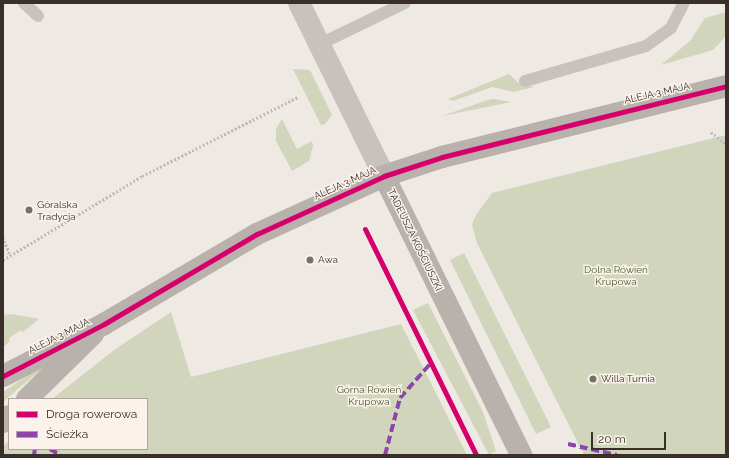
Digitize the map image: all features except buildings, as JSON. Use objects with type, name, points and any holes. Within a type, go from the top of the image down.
[{"type":"street","name":"TADEUSZA KOŚCIUSZKI","points":[[299,3],[521,455]]},
{"type":"street","name":"ALEJA 3 MAJA","points":[[3,376],[104,324],[257,234],[384,176],[442,157],[726,86]]},
{"type":"street","name":"ALEJA 3 MAJA","points":[[28,398],[104,324]]},
{"type":"lane","points":[[24,3],[38,16]]},
{"type":"lane","points":[[320,44],[383,8],[405,3]]},
{"type":"lane","points":[[525,81],[646,46],[671,28],[684,3]]},
{"type":"path","points":[[3,260],[142,176],[298,97]]},
{"type":"path","points":[[712,132],[726,144]]},
{"type":"path","points":[[3,237],[10,255]]},
{"type":"green space","points":[[726,12],[726,36],[713,50],[661,65],[690,41],[705,18]]},
{"type":"green space","points":[[293,69],[310,70],[332,115],[325,124],[321,125]]},
{"type":"green space","points":[[509,74],[520,84],[534,87],[514,92],[492,87],[453,101],[448,99]]},
{"type":"green space","points":[[493,99],[511,102],[442,116],[488,100]]},
{"type":"green space","points":[[282,119],[297,149],[312,141],[313,146],[309,161],[292,171],[276,141],[276,129]]},
{"type":"green space","name":"Dolna Rówień Krupowa","points":[[726,135],[726,455],[584,455],[477,243],[472,224],[476,215],[492,193]]},
{"type":"green space","points":[[464,253],[551,427],[536,434],[450,260]]},
{"type":"green space","points":[[428,303],[483,412],[496,451],[489,455],[413,310]]},
{"type":"green space","name":"Górna Rówień Krupowa","points":[[171,312],[191,377],[401,324],[467,455],[3,455],[3,446],[8,442],[8,450],[148,450],[148,398],[53,398],[114,350]]},
{"type":"green space","points":[[11,314],[39,319],[23,332],[21,330],[9,338],[10,341],[3,347],[3,315]]},
{"type":"green space","points":[[72,345],[19,388],[3,402],[3,392]]},
{"type":"marked path","points":[[385,455],[400,398],[431,363]]},
{"type":"marked path","points":[[568,444],[617,455]]},
{"type":"marked path","points":[[34,455],[35,450]]},
{"type":"marked path","points":[[52,450],[60,455]]},
{"type":"cycle path","points":[[3,376],[104,324],[257,234],[384,176],[442,157],[726,86]]},
{"type":"cycle path","points":[[365,229],[476,455]]},
{"type":"place","name":"Góralska Tradycja","points":[[29,210]]},
{"type":"place","name":"Awa","points":[[310,260]]},
{"type":"place","name":"Willa Turnia","points":[[593,379]]}]
